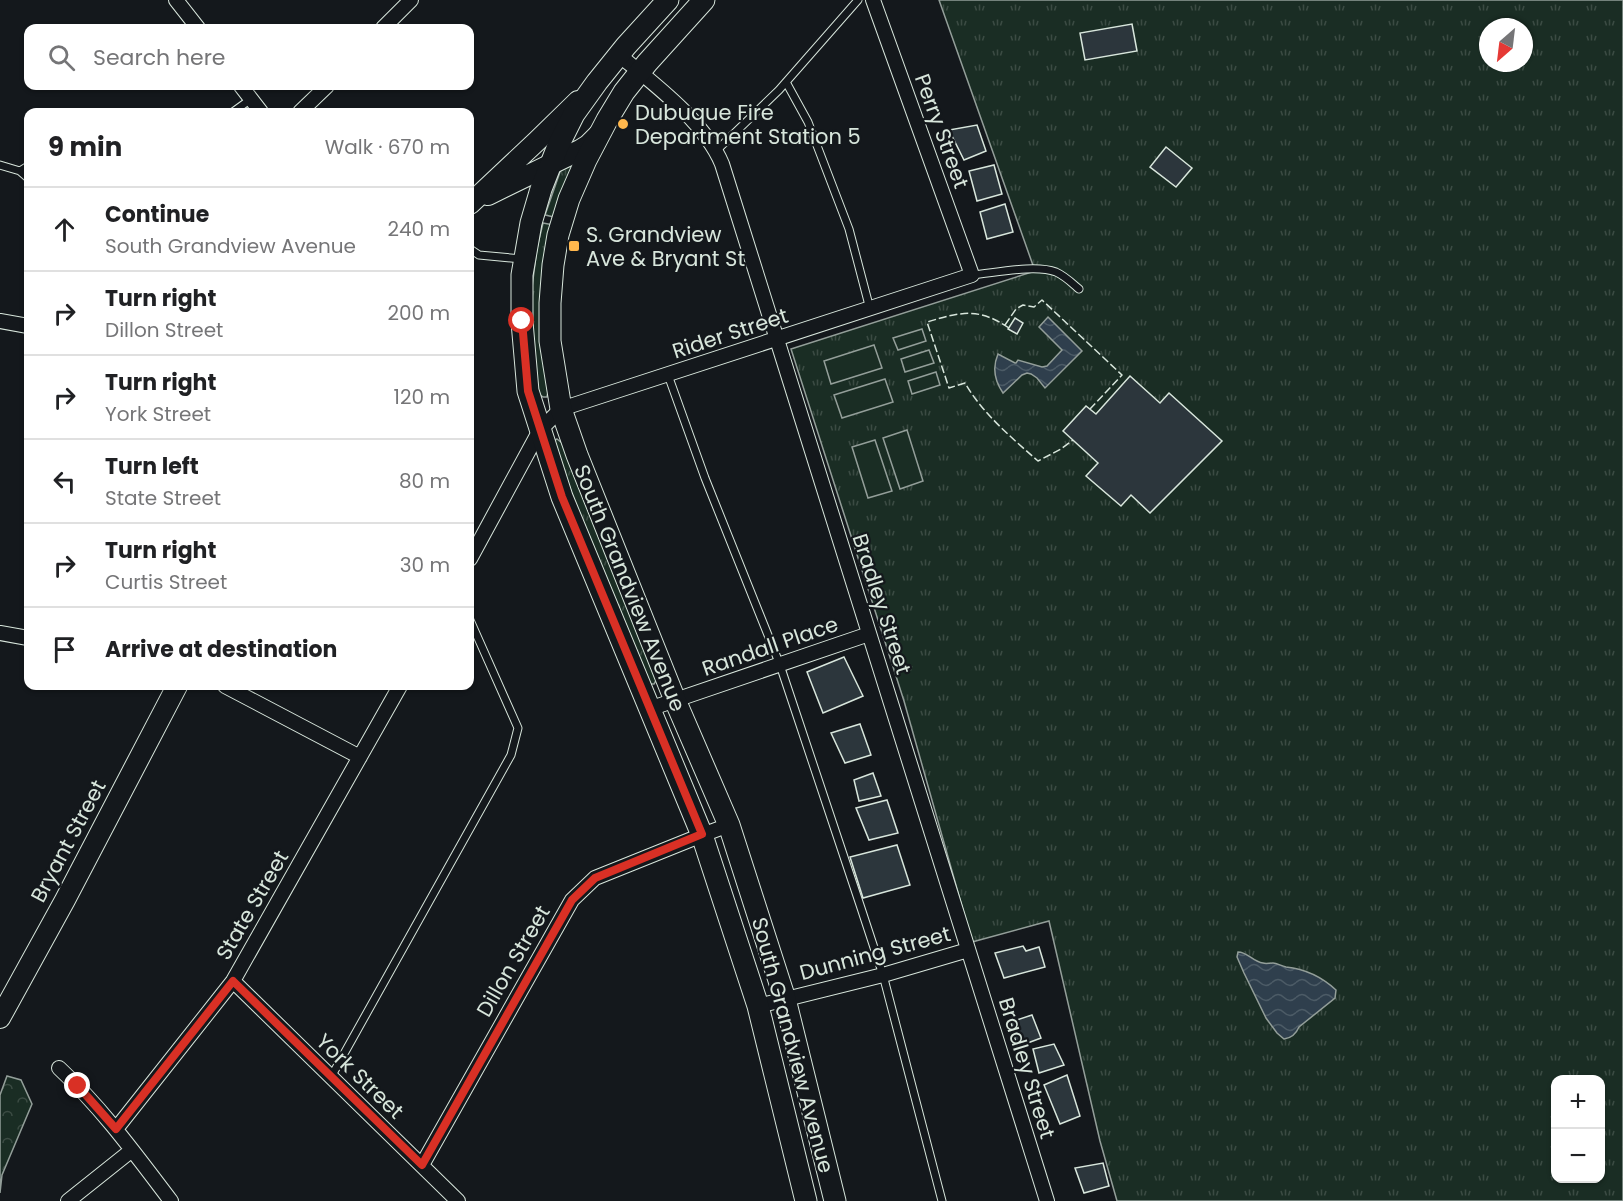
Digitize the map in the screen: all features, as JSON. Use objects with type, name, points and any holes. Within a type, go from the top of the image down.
[{"type":"main road","name":"South Grandview Avenue","points":[[668,0],[619,55],[574,114],[541,189],[522,275],[522,321],[528,391],[562,497],[702,834],[758,1006],[806,1201]]},
{"type":"main road","name":"South Grandview Avenue","points":[[704,0],[624,93],[586,160],[569,199],[558,235],[550,303],[550,341],[561,410],[577,455],[675,700],[729,825],[786,999],[835,1201]]},
{"type":"main road","points":[[474,200],[597,82]]},
{"type":"main road","points":[[474,202],[588,145],[600,133]]},
{"type":"main road","points":[[504,187],[522,190],[531,202],[534,213]]},
{"type":"main road","name":"Bryant Street","points":[[0,1018],[65,900],[175,690]]},
{"type":"street","points":[[176,0],[195,24]]},
{"type":"street","points":[[387,24],[411,0]]},
{"type":"street","name":"Perry Street","points":[[873,0],[972,275]]},
{"type":"street","name":"Bradley Street","points":[[619,55],[674,102],[702,131],[716,151],[1047,1201]]},
{"type":"street","points":[[244,90],[258,108]]},
{"type":"street","points":[[304,108],[323,90]]},
{"type":"street","name":"Rider Street","points":[[474,553],[540,430],[561,410],[972,275]]},
{"type":"street","points":[[0,321],[24,325]]},
{"type":"street","points":[[0,633],[24,637]]},
{"type":"street","name":"Randall Place","points":[[649,708],[870,634]]},
{"type":"street","points":[[233,690],[360,757]]},
{"type":"street","name":"State Street","points":[[116,1129],[233,981],[398,690]]},
{"type":"street","name":"Dillon Street","points":[[422,1165],[572,900],[595,878],[729,825]]},
{"type":"street","name":"Dunning Street","points":[[758,1006],[883,975],[968,950]]},
{"type":"street","name":"York Street","points":[[233,981],[458,1201]]},
{"type":"street","points":[[59,1068],[116,1129],[171,1201]]},
{"type":"street","points":[[68,1201],[132,1150]]},
{"type":"lane","points":[[716,151],[786,82],[858,0]]},
{"type":"lane","points":[[786,82],[808,122],[849,229],[870,309]]},
{"type":"lane","points":[[239,108],[251,99]]},
{"type":"lane","points":[[0,165],[24,174]]},
{"type":"lane","points":[[20,171],[24,168]]},
{"type":"lane","points":[[474,252],[479,255],[525,260]]},
{"type":"lane","points":[[972,275],[1036,268],[1047,269],[1059,273],[1079,289]]},
{"type":"lane","points":[[668,375],[705,477],[780,665],[883,975],[942,1201]]},
{"type":"lane","points":[[331,1077],[511,755],[518,728],[474,629]]},
{"type":"green space","points":[[939,0],[1623,0],[1623,1201],[1117,1201],[1100,1141],[1049,921],[972,942],[904,701],[791,349],[1035,271]]},
{"type":"green space","points":[[575,159],[554,217],[545,215],[561,169]]},
{"type":"green space","points":[[543,223],[554,225],[547,397],[539,394],[538,390],[530,303],[537,248]]},
{"type":"green space","points":[[922,329],[926,341],[898,350],[893,338]]},
{"type":"green space","points":[[874,345],[882,368],[831,384],[824,361]]},
{"type":"green space","points":[[929,350],[934,363],[905,372],[901,359]]},
{"type":"green space","points":[[936,372],[940,385],[912,394],[908,381]]},
{"type":"green space","points":[[885,379],[893,402],[842,418],[834,395]]},
{"type":"green space","points":[[907,430],[923,481],[900,489],[883,438]]},
{"type":"green space","points":[[557,439],[562,443],[657,679],[654,684],[650,684],[585,530],[553,441]]},
{"type":"green space","points":[[875,440],[892,491],[868,498],[852,447]]},
{"type":"green space","points":[[7,1076],[21,1080],[32,1104],[2,1175],[0,1193],[0,1095]]},
{"type":"water","points":[[1048,317],[1082,351],[1045,388],[1037,378],[1027,373],[1003,393],[995,374],[998,354],[1015,363],[1018,360],[1042,367],[1047,366],[1062,350],[1039,327]]},
{"type":"water","points":[[1238,952],[1259,962],[1275,963],[1313,974],[1336,990],[1335,998],[1299,1027],[1297,1032],[1284,1039],[1266,1018],[1237,957]]},
{"type":"building","points":[[1132,24],[1137,51],[1085,60],[1080,33]]},
{"type":"building","points":[[977,125],[986,151],[964,160],[949,130]]},
{"type":"building","points":[[1166,147],[1192,168],[1176,187],[1150,167]]},
{"type":"building","points":[[994,165],[1002,194],[977,201],[969,171]]},
{"type":"building","points":[[1005,204],[1013,232],[987,239],[980,212]]},
{"type":"building","points":[[1015,318],[1023,323],[1017,334],[1008,329]]},
{"type":"building","points":[[1130,376],[1160,403],[1169,393],[1222,441],[1150,513],[1131,495],[1121,506],[1086,476],[1098,463],[1063,431],[1086,406],[1096,414]]},
{"type":"building","points":[[844,657],[863,696],[823,713],[807,672]]},
{"type":"building","points":[[860,724],[871,755],[845,763],[831,733]]},
{"type":"building","points":[[873,773],[881,796],[859,801],[854,780]]},
{"type":"building","points":[[887,800],[898,833],[869,840],[856,808]]},
{"type":"building","points":[[897,845],[910,885],[863,898],[850,857]]},
{"type":"building","points":[[1023,946],[1026,951],[1039,947],[1045,967],[1004,978],[995,953]]},
{"type":"building","points":[[1032,1015],[1041,1038],[1017,1047],[1011,1022]]},
{"type":"building","points":[[1054,1044],[1064,1065],[1039,1073],[1033,1049]]},
{"type":"building","points":[[1067,1075],[1080,1116],[1060,1124],[1044,1085]]},
{"type":"building","points":[[1103,1163],[1109,1186],[1084,1193],[1075,1168]]},
{"type":"fence","points":[[1005,325],[1016,309],[1023,305],[1034,307],[1042,300],[1122,375],[1090,409]]},
{"type":"fence","points":[[1009,328],[988,317],[969,313],[927,322],[949,388],[965,383],[989,415],[1038,461],[1073,440]]},
{"type":"place","name":"Dubuque Fire Department Station 5","points":[[623,124]]},
{"type":"place","name":"S. Grandview Ave & Bryant St","points":[[574,246]]},
{"type":"route","points":[[78,1086],[116,1129],[233,981],[422,1165],[572,900],[595,878],[702,834],[562,497],[528,391],[522,321]]}]
